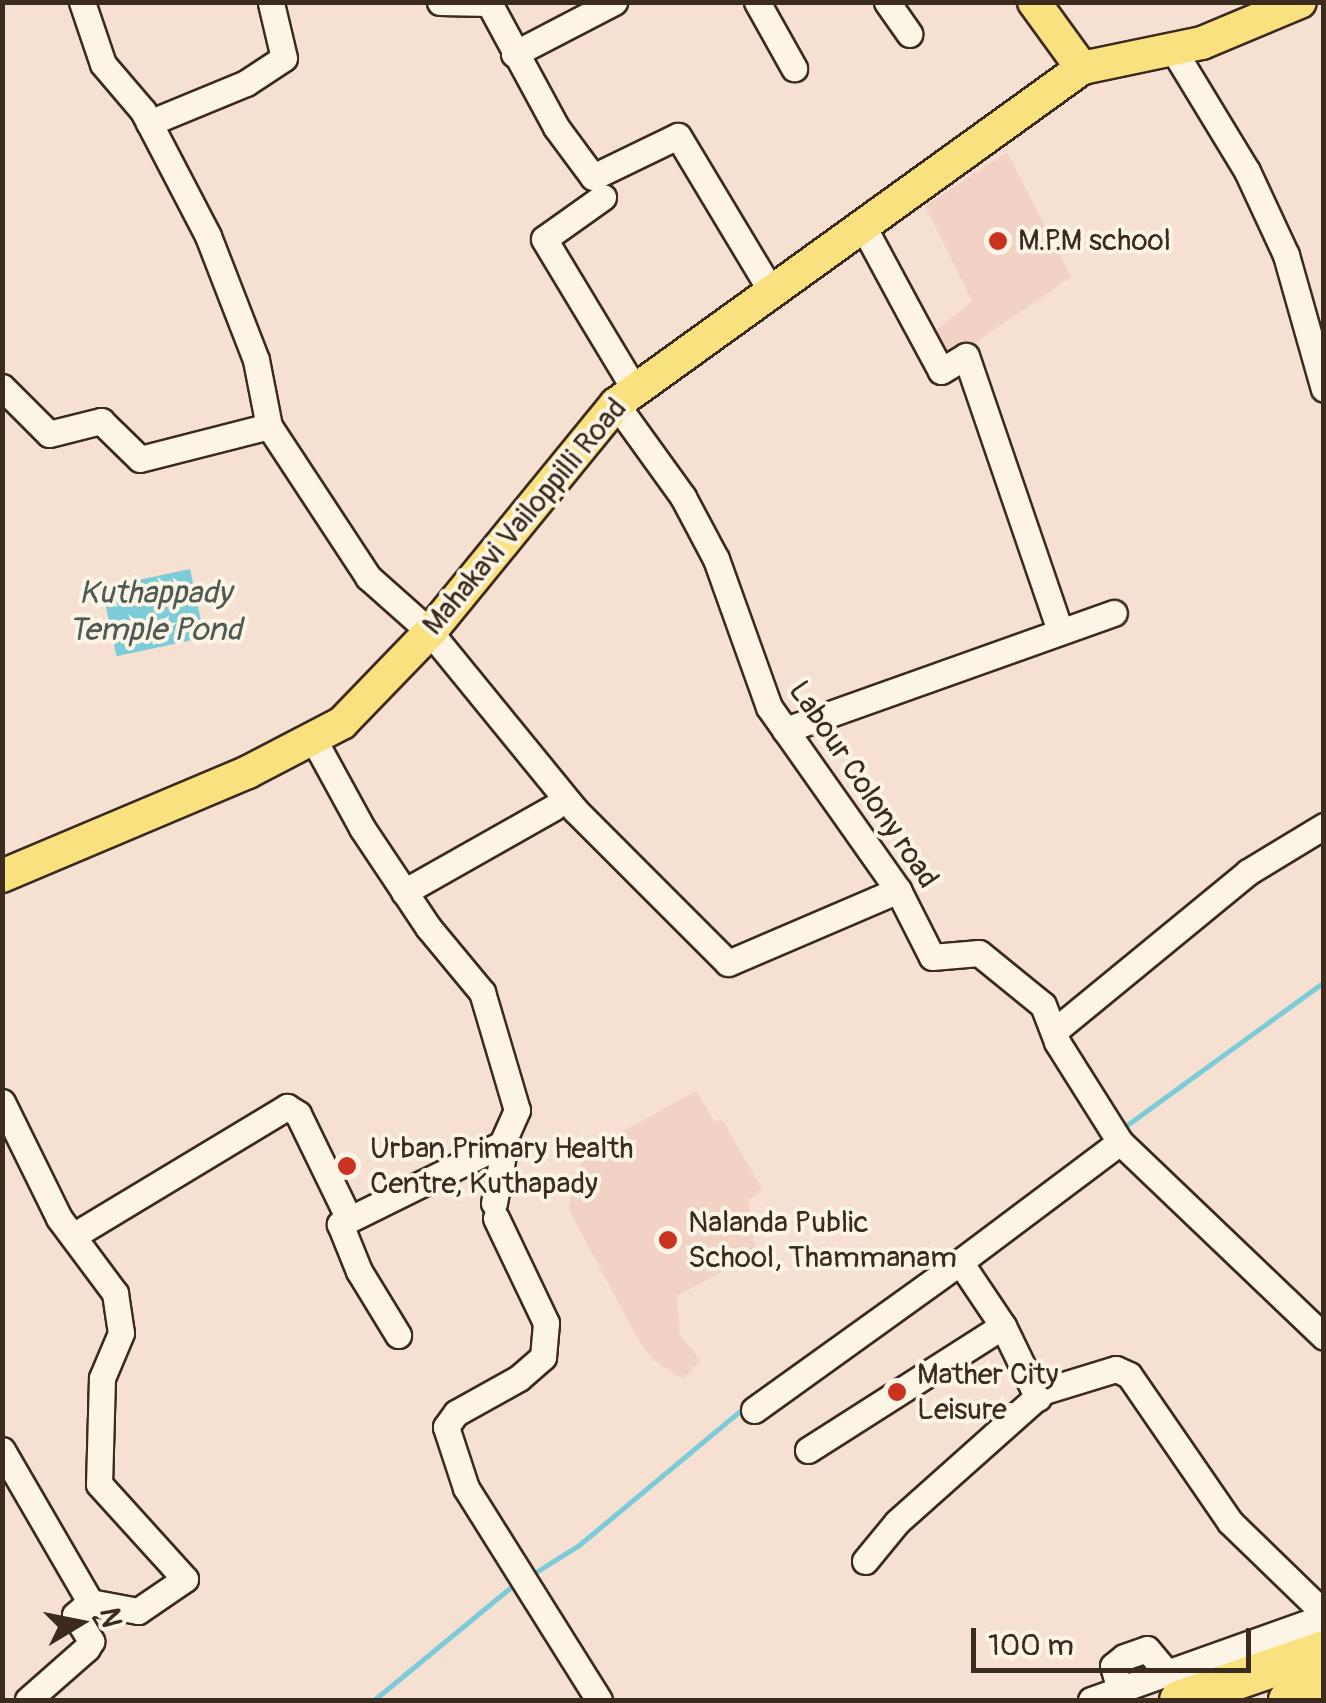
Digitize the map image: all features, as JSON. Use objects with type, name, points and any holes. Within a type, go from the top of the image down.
[{"type":"highway","points":[[1173,1687],[1324,1650]]},
{"type":"highway","points":[[1288,1700],[1324,1688]]},
{"type":"main road","points":[[1034,2],[1082,68]]},
{"type":"main road","name":"Mahakavi Vailoppilli Road","points":[[2,876],[46,863],[315,742],[374,693],[430,632],[625,396],[1082,68],[1174,51],[1272,19],[1300,2]]},
{"type":"street","points":[[82,2],[103,64],[150,122],[208,236],[256,360],[269,426],[368,577],[430,632],[575,810],[728,964],[898,890]]},
{"type":"street","points":[[440,2],[489,3],[514,54],[592,177],[678,136],[772,292]]},
{"type":"street","points":[[514,54],[614,2]]},
{"type":"street","points":[[757,2],[794,68]]},
{"type":"street","points":[[887,2],[909,34]]},
{"type":"street","points":[[150,122],[246,83],[284,58],[271,3]]},
{"type":"street","points":[[1174,51],[1280,241],[1324,390]]},
{"type":"street","name":"Labour Colony road","points":[[603,196],[544,239],[716,559],[745,653],[785,730],[898,890],[932,956],[979,954],[1043,1005],[1057,1029]]},
{"type":"street","points":[[864,228],[941,371],[966,356],[1060,630]]},
{"type":"street","points":[[2,386],[49,434],[101,420],[140,460],[269,426]]},
{"type":"street","points":[[785,730],[1114,613]]},
{"type":"street","points":[[315,742],[404,892],[488,1006],[516,1110],[506,1138],[495,1210],[546,1324],[543,1357],[519,1378],[456,1413],[446,1427],[466,1488],[599,1700]]},
{"type":"street","points":[[404,892],[554,807]]},
{"type":"street","points":[[1324,826],[1248,872],[1057,1029],[1057,1042],[1120,1142],[1324,1337]]},
{"type":"street","points":[[2,1102],[73,1236],[115,1292],[121,1333],[102,1378],[99,1484],[184,1578],[138,1611],[90,1602],[2,1450]]},
{"type":"street","points":[[73,1236],[287,1107],[298,1114],[348,1218]]},
{"type":"street","points":[[398,1335],[341,1231],[348,1218],[506,1138]]},
{"type":"street","points":[[754,1410],[1120,1142]]},
{"type":"street","points":[[960,1262],[1003,1326],[1038,1398]]},
{"type":"street","points":[[808,1450],[1003,1326]]},
{"type":"street","points":[[865,1561],[897,1522],[1038,1398],[1094,1374],[1116,1369],[1129,1374],[1230,1522],[1324,1615],[1173,1687],[1147,1649],[1124,1657],[1113,1666],[1137,1691]]},
{"type":"street","points":[[28,1700],[91,1642],[75,1615],[90,1602]]},
{"type":"street","points":[[1091,1700],[1137,1691]]},
{"type":"shaded area","name":"M.P.M school","points":[[1007,152],[1071,277],[943,365],[929,336],[972,301],[925,206]]},
{"type":"shaded area","name":"Nalanda Public School, Thammanam","points":[[696,1091],[715,1122],[722,1119],[762,1189],[748,1201],[756,1253],[677,1296],[680,1336],[701,1360],[683,1379],[653,1360],[639,1341],[569,1210],[573,1178],[589,1150]]},
{"type":"water","name":"Kuthappady Temple Pond","points":[[190,569],[205,637],[117,656],[102,588]]},
{"type":"waterway","points":[[1127,1125],[1324,982]]},
{"type":"waterway","points":[[536,1572],[579,1545],[746,1406]]},
{"type":"waterway","points":[[374,1700],[510,1588]]},
{"type":"place","name":"M.P.M school","points":[[998,241]]},
{"type":"place","name":"Urban Primary Health Centre, Kuthapady","points":[[347,1166]]},
{"type":"place","name":"Nalanda Public School, Thammanam","points":[[668,1240]]},
{"type":"place","name":"Mather City Leisure","points":[[897,1392]]}]
